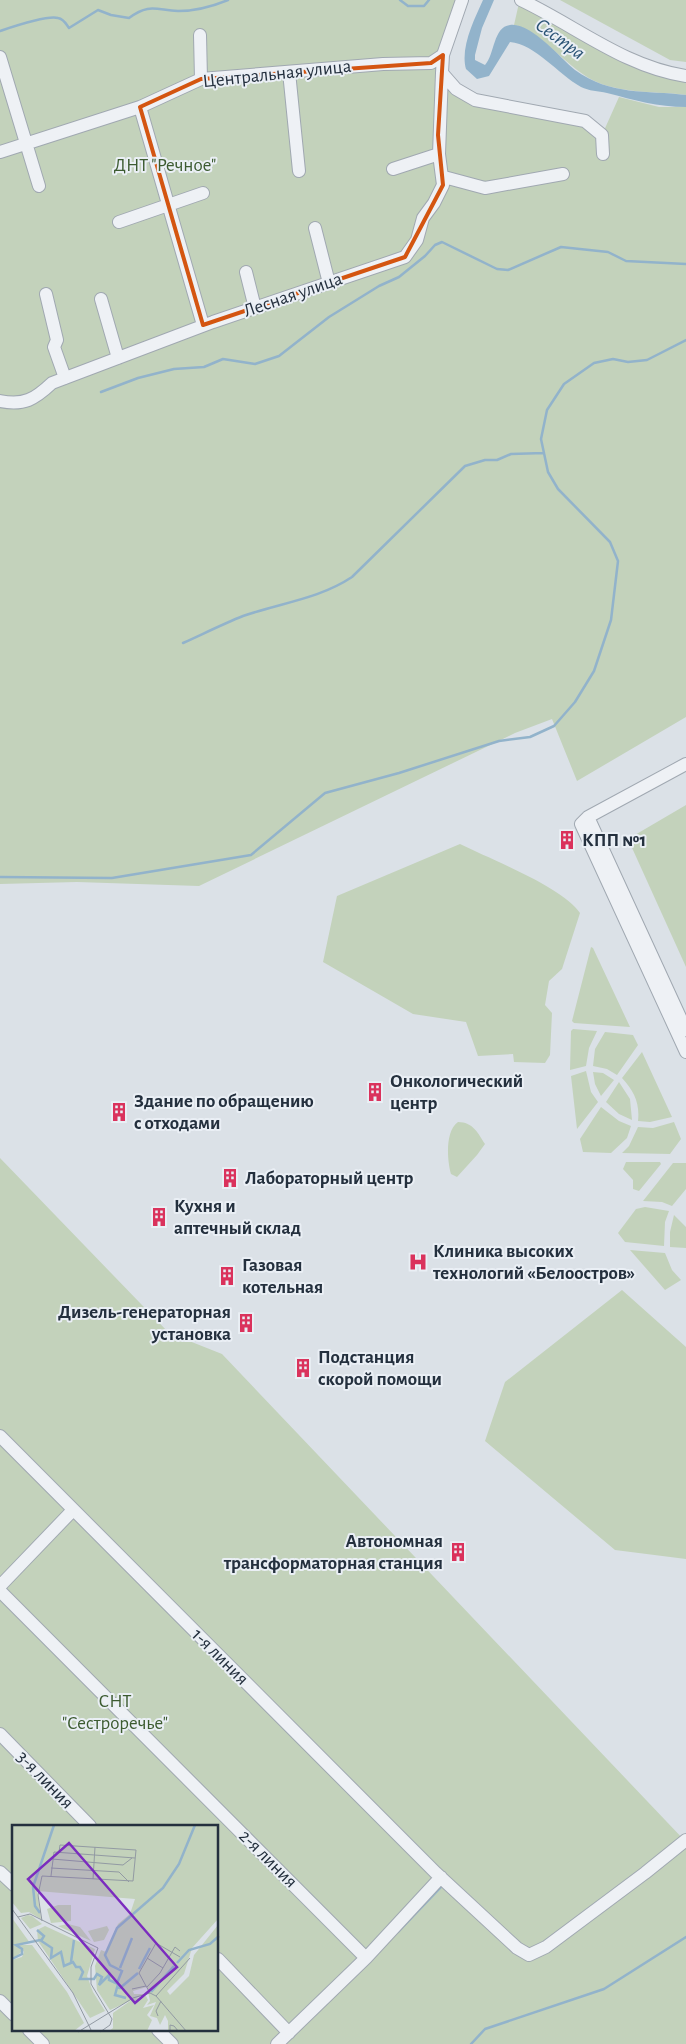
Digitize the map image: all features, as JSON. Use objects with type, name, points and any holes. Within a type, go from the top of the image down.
[{"type":"street","points":[[462,0],[444,55],[442,73],[438,154],[444,177],[486,188],[563,174]]},
{"type":"street","points":[[521,0],[555,16],[632,60],[667,73],[686,76]]},
{"type":"street","points":[[200,35],[200,79]]},
{"type":"street","name":"Центральная улица","points":[[0,152],[140,107],[200,79],[383,64],[431,63],[444,55]]},
{"type":"street","points":[[0,57],[39,186]]},
{"type":"street","points":[[289,72],[299,171]]},
{"type":"street","points":[[442,73],[456,89],[475,100],[585,121],[602,135],[603,154]]},
{"type":"street","points":[[140,107],[203,326]]},
{"type":"street","points":[[393,168],[438,154]]},
{"type":"street","name":"Лесная улица","points":[[1,402],[25,402],[36,397],[52,383],[65,378],[203,326],[405,257],[417,240],[423,218],[440,193],[444,177]]},
{"type":"street","points":[[119,222],[203,193]]},
{"type":"street","points":[[315,228],[329,283]]},
{"type":"street","points":[[246,272],[255,308]]},
{"type":"street","points":[[46,294],[57,340],[54,347],[65,378]]},
{"type":"street","points":[[101,299],[118,358]]},
{"type":"street","points":[[686,764],[588,817],[581,824],[686,1052]]},
{"type":"street","points":[[588,817],[686,1030]]},
{"type":"street","name":"1-я линия","points":[[0,1436],[441,1877],[517,1948],[529,1955],[546,1947],[686,1840]]},
{"type":"street","points":[[0,1586],[73,1510]]},
{"type":"street","name":"2-я линия","points":[[0,1591],[366,1958]]},
{"type":"street","name":"3-я линия","points":[[0,1734],[89,1825]]},
{"type":"street","points":[[0,1872],[12,1883]]},
{"type":"street","points":[[277,2044],[366,1958],[441,1877]]},
{"type":"street","points":[[219,1960],[289,2033]]},
{"type":"street","points":[[0,2001],[12,2013]]},
{"type":"street","points":[[31,2032],[43,2044]]},
{"type":"street","points":[[160,2032],[171,2044]]},
{"type":"highlighted area","points":[[443,55],[438,135],[443,185],[405,257],[203,325],[140,107],[201,79],[431,63]]},
{"type":"green space","name":"ДНТ \"Речное\"","points":[[0,0],[462,0],[442,70],[456,89],[562,115],[602,135],[619,97],[659,107],[686,107],[686,717],[577,781],[552,719],[515,733],[199,886],[77,882],[0,884]]},
{"type":"green space","points":[[560,0],[686,0],[686,62],[670,60]]},
{"type":"green space","points":[[519,3],[686,81],[686,95],[642,92],[610,87],[588,77],[533,34],[514,25]]},
{"type":"green space","points":[[686,805],[686,967],[628,839]]},
{"type":"green space","points":[[460,844],[558,893],[580,913],[562,969],[549,981],[545,1005],[552,1013],[550,1055],[545,1063],[514,1062],[513,1054],[478,1056],[466,1022],[413,1014],[323,962],[337,896]]},
{"type":"green space","points":[[591,947],[630,1027],[574,1023],[572,1021]]},
{"type":"green space","points":[[573,1029],[597,1031],[589,1048],[586,1066],[570,1070],[571,1031]]},
{"type":"green space","points":[[605,1032],[633,1035],[638,1045],[617,1075],[607,1069],[593,1066],[595,1049]]},
{"type":"green space","points":[[642,1052],[672,1117],[650,1122],[638,1121],[638,1109],[635,1098],[622,1078]]},
{"type":"green space","points":[[586,1071],[591,1092],[598,1102],[577,1129],[571,1076]]},
{"type":"green space","points":[[593,1072],[603,1073],[614,1080],[601,1096],[595,1084]]},
{"type":"green space","points":[[619,1082],[630,1099],[632,1120],[619,1114],[606,1102]]},
{"type":"green space","points":[[601,1107],[619,1121],[631,1126],[627,1138],[611,1153],[583,1152],[580,1139]]},
{"type":"green space","points":[[458,1122],[471,1126],[485,1144],[457,1177],[451,1174],[448,1146],[451,1132]]},
{"type":"green space","points":[[674,1122],[681,1139],[670,1154],[622,1153],[629,1146],[638,1127],[653,1128]]},
{"type":"green space","name":"СНТ \"Сестроречье\"","points":[[0,1158],[169,1333],[222,1354],[686,1842],[686,2044],[0,2044]]},
{"type":"green space","points":[[626,1162],[660,1162],[661,1164],[639,1191],[633,1189],[633,1180],[623,1169]]},
{"type":"green space","points":[[673,1163],[686,1163],[686,1189],[672,1206],[662,1202],[643,1201]]},
{"type":"green space","points":[[645,1207],[669,1211],[665,1222],[664,1246],[625,1242],[618,1233],[636,1209]]},
{"type":"green space","points":[[674,1215],[686,1227],[686,1248],[670,1247],[670,1232]]},
{"type":"green space","points":[[630,1250],[665,1253],[672,1270],[681,1280],[665,1290]]},
{"type":"green space","points":[[622,1290],[686,1347],[686,1559],[615,1550],[485,1441],[505,1382]]},
{"type":"water","points":[[483,0],[494,0],[482,28],[475,60],[485,65],[500,31],[510,25],[518,26],[536,35],[575,70],[588,78],[615,88],[686,95],[686,107],[636,101],[581,87],[528,48],[510,42],[489,76],[477,79],[466,69],[465,52],[469,34]]},
{"type":"waterway","points":[[0,31],[46,18],[62,19],[69,28],[98,10],[111,15],[129,18],[147,9],[191,10],[209,7],[228,0]]},
{"type":"waterway","points":[[400,0],[408,6],[424,6],[429,0]]},
{"type":"waterway","points":[[101,392],[138,378],[174,369],[204,367],[223,359],[255,364],[279,356],[329,317],[379,286],[399,277],[425,256],[435,245],[442,242],[497,269],[508,270],[561,247],[608,252],[626,261],[686,264]]},
{"type":"waterway","points":[[0,877],[112,878],[251,855],[325,793],[399,773],[499,741],[530,737],[554,726],[575,702],[594,671],[611,620],[618,561],[610,542],[558,489],[548,472],[541,439],[547,410],[564,384],[594,363],[613,359],[628,362],[647,360],[686,340]]},
{"type":"waterway","points":[[183,643],[243,616],[326,591],[352,577],[465,466],[485,460],[497,460],[511,454],[544,453]]},
{"type":"waterway","points":[[398,1932],[442,1886]]},
{"type":"waterway","points":[[471,2044],[485,2029],[604,1989],[686,1937]]},
{"type":"place","name":"КПП №1","points":[[567,840]]},
{"type":"place","name":"Онкологический центр","points":[[375,1092]]},
{"type":"place","name":"Здание по обращению с отходами","points":[[119,1112]]},
{"type":"place","name":"Лабораторный центр","points":[[230,1178]]},
{"type":"place","name":"Кухня и аптечный склад","points":[[159,1217]]},
{"type":"place","name":"Клиника высоких технологий «Белоостров»","points":[[418,1262]]},
{"type":"place","name":"Газовая котельная","points":[[227,1276]]},
{"type":"place","name":"Дизель-генераторная установка","points":[[246,1323]]},
{"type":"place","name":"Подстанция скорой помощи","points":[[303,1368]]},
{"type":"place","name":"Автономная трансформаторная станция","points":[[458,1552]]},
{"type":"water label","name":"Сестра","points":[[560,39]]}]
